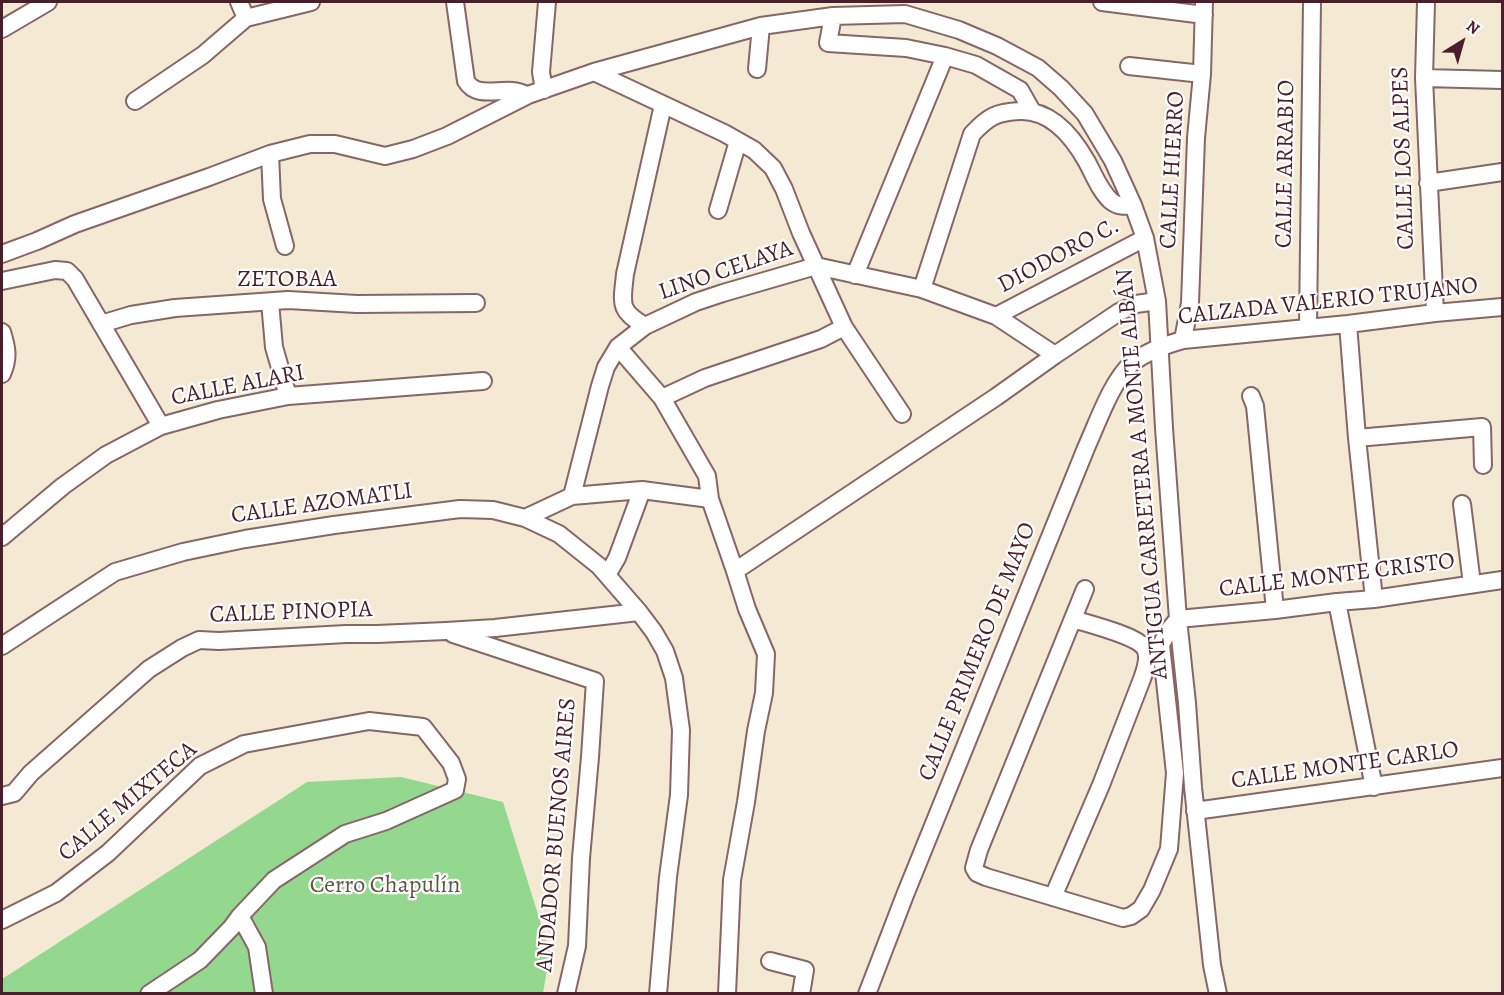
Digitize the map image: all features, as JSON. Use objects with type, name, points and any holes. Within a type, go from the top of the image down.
[{"type":"street","points":[[2,29],[48,2]]},
{"type":"street","points":[[239,2],[246,18]]},
{"type":"street","points":[[135,101],[203,55],[246,18],[311,2]]},
{"type":"street","points":[[454,2],[466,81],[470,87],[480,91],[513,91],[528,95]]},
{"type":"street","points":[[544,90],[541,72],[547,2]]},
{"type":"street","points":[[1102,2],[1204,8]]},
{"type":"street","name":"CALLE ARRABIO","points":[[1308,327],[1312,2]]},
{"type":"street","name":"CALLE LOS ALPES","points":[[1426,2],[1424,78],[1435,313]]},
{"type":"street","name":"CALLE HIERRO","points":[[1183,340],[1190,303],[1196,138],[1202,74],[1204,8]]},
{"type":"street","name":"ANTIGUA CARRETERA A MONTE ALBÁN","points":[[2,254],[75,224],[270,154],[310,144],[334,144],[385,156],[413,149],[447,136],[528,95],[594,72],[761,26],[833,16],[905,14],[959,30],[997,46],[1038,68],[1085,114],[1113,161],[1145,238],[1157,302],[1178,619],[1188,704],[1195,811],[1212,965],[1218,993]]},
{"type":"street","points":[[833,16],[828,43],[906,48],[976,65],[1020,90],[1032,111]]},
{"type":"street","points":[[757,69],[761,26]]},
{"type":"street","points":[[855,275],[945,56]]},
{"type":"street","points":[[1129,66],[1202,74]]},
{"type":"street","points":[[594,72],[684,113],[738,141],[754,150],[774,168],[844,327],[902,414]]},
{"type":"street","points":[[1424,78],[1503,80]]},
{"type":"street","points":[[645,326],[630,317],[624,308],[623,294],[625,274],[663,105]]},
{"type":"street","points":[[922,289],[972,134],[987,118],[1008,111],[1032,111],[1052,120],[1063,129],[1086,160],[1111,201],[1121,206],[1133,205]]},
{"type":"street","points":[[718,210],[738,141]]},
{"type":"street","points":[[270,154],[272,199],[285,246]]},
{"type":"street","points":[[1428,183],[1503,172]]},
{"type":"street","name":"DIODORO C.","points":[[996,316],[1145,238]]},
{"type":"street","name":"LINO CELAYA","points":[[618,346],[645,326],[696,302],[816,266],[922,289],[996,316],[1055,355]]},
{"type":"street","points":[[2,281],[55,270],[67,271],[75,279],[161,426]]},
{"type":"street","name":"ZETOBAA","points":[[101,324],[131,315],[175,308],[288,300],[357,304],[476,303]]},
{"type":"street","points":[[270,302],[274,347],[288,396]]},
{"type":"street","points":[[735,571],[948,430],[1119,312],[1136,304],[1157,302]]},
{"type":"street","name":"CALZADA VALERIO TRUJANO","points":[[1159,347],[1183,340],[1503,307]]},
{"type":"street","points":[[1348,324],[1374,599]]},
{"type":"street","points":[[662,398],[705,378],[821,339],[844,327]]},
{"type":"street","points":[[2,332],[6,345],[7,362],[2,374]]},
{"type":"street","points":[[572,496],[600,386],[606,367],[618,346],[662,398],[707,476],[710,499],[747,609],[766,654],[764,693],[732,880],[727,993]]},
{"type":"street","name":"CALLE PRIMERO DE MAYO","points":[[867,993],[981,705],[1116,382],[1131,364],[1159,347]]},
{"type":"street","name":"CALLE ALARI","points":[[2,537],[63,486],[106,455],[161,426],[218,410],[288,396],[483,381]]},
{"type":"street","points":[[1252,401],[1275,610]]},
{"type":"street","points":[[1358,438],[1482,427],[1483,465]]},
{"type":"street","points":[[525,518],[572,496],[642,490],[710,499]]},
{"type":"street","points":[[607,574],[617,558],[642,490]]},
{"type":"street","points":[[1462,504],[1472,584]]},
{"type":"street","name":"CALLE AZOMATLI","points":[[2,646],[115,572],[183,552],[245,539],[460,509],[493,510],[525,518],[559,534],[607,574],[639,612],[664,651],[674,678],[681,730],[679,795],[668,877],[657,993]]},
{"type":"street","name":"CALLE MONTE CRISTO","points":[[1178,619],[1374,599],[1503,580]]},
{"type":"street","points":[[1085,589],[979,850],[974,868],[977,873],[986,877],[1123,918],[1141,909],[1152,890],[1168,849],[1175,773],[1161,645],[1168,631],[1178,619]]},
{"type":"street","points":[[1337,602],[1374,787]]},
{"type":"street","name":"CALLE PINOPIA","points":[[2,796],[14,793],[39,766],[149,669],[182,648],[200,640],[495,628],[639,612]]},
{"type":"street","points":[[1053,897],[1105,775],[1144,673],[1147,655],[1144,647],[1134,640],[1073,619]]},
{"type":"street","points":[[493,647],[495,628]]},
{"type":"street","name":"ANDADOR BUENOS AIRES","points":[[446,631],[595,681],[581,858],[577,946],[566,993]]},
{"type":"street","name":"CALLE MIXTECA","points":[[2,920],[56,893],[108,854],[200,766],[244,744],[369,720],[423,727],[451,763],[457,779],[455,790],[387,821],[345,834],[274,880],[240,916]]},
{"type":"street","name":"CALLE MONTE CARLO","points":[[1195,811],[1503,768]]},
{"type":"street","points":[[149,993],[200,960],[240,916],[257,946],[264,993]]},
{"type":"street","points":[[770,961],[805,970],[801,993]]},
{"type":"green space","name":"Cerro Chapulín","points":[[401,777],[503,802],[550,953],[543,993],[2,994],[2,979],[307,782]]}]
